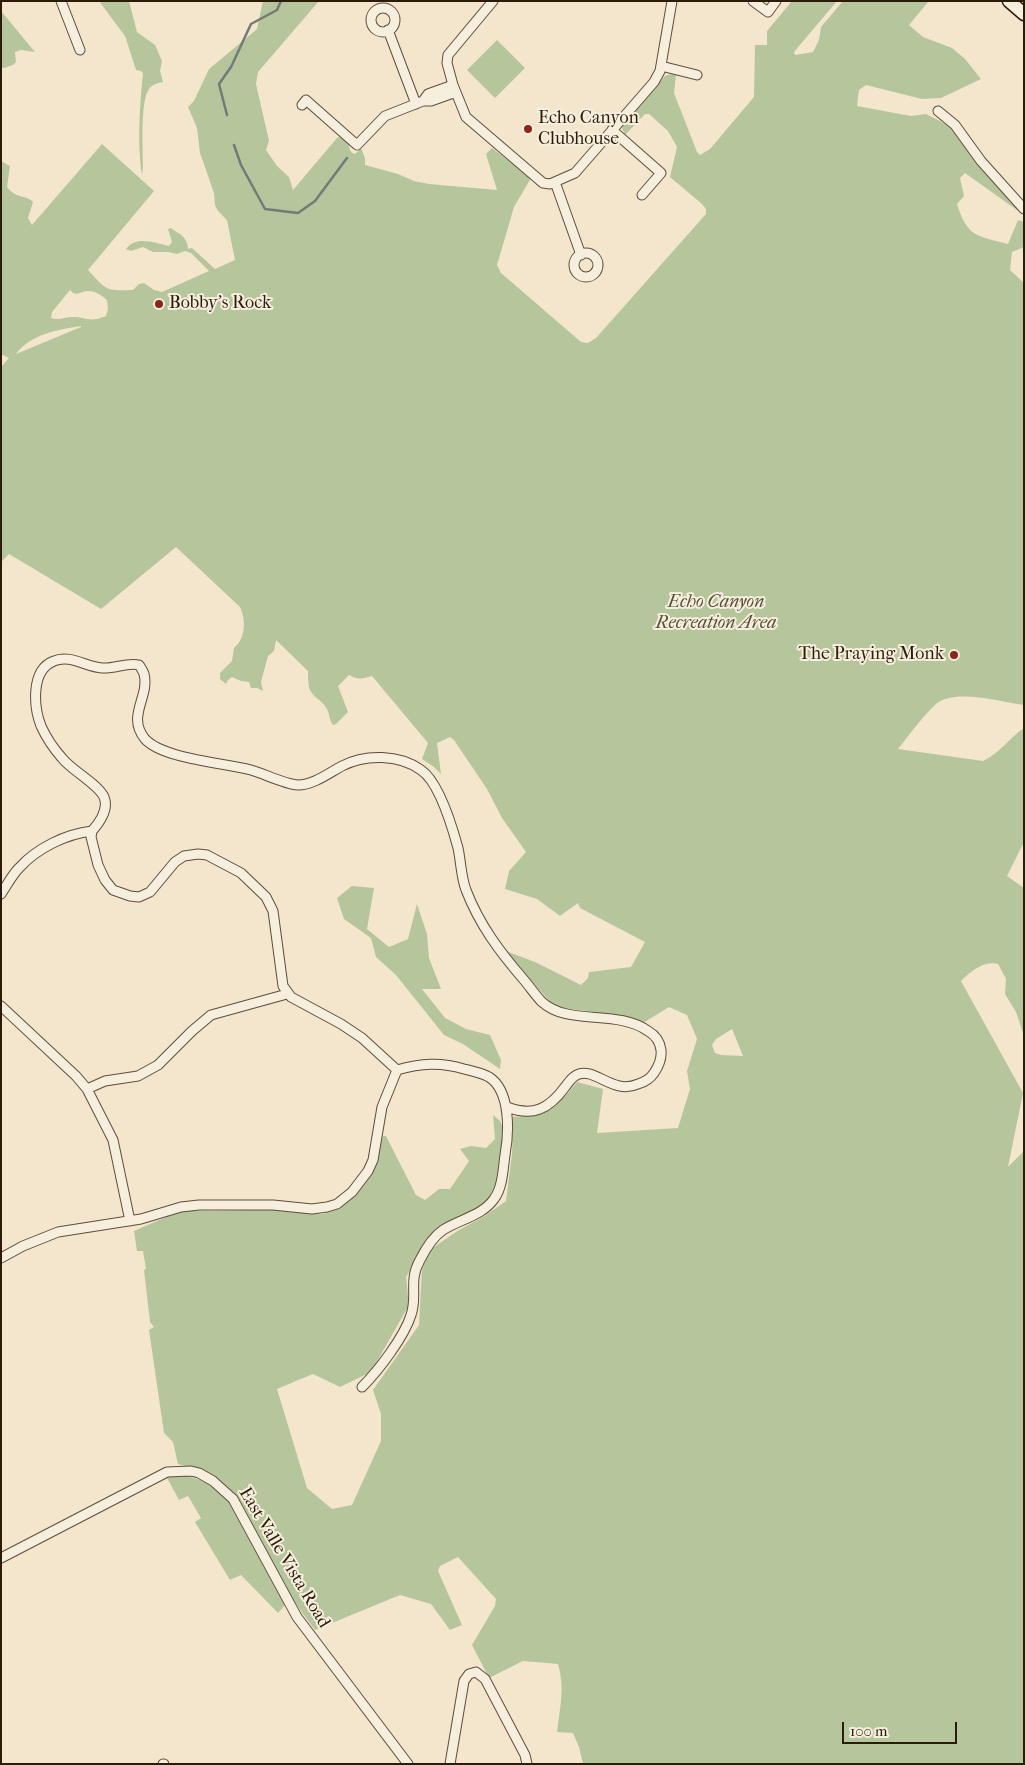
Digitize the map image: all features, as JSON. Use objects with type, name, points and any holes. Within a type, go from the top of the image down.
[{"type":"street","points":[[60,1],[80,50]]},
{"type":"street","points":[[493,1],[448,55],[447,63],[455,89],[466,117],[543,183],[550,184],[576,173],[654,82],[661,66],[672,1]]},
{"type":"street","points":[[753,1],[768,12],[776,1]]},
{"type":"street","points":[[1008,1],[1024,14]]},
{"type":"street","points":[[388,30],[420,102]]},
{"type":"street","points":[[661,66],[697,75]]},
{"type":"street","points":[[302,105],[306,100],[357,146],[382,118],[420,102],[431,101],[455,89]]},
{"type":"street","points":[[938,110],[955,125],[981,161],[1024,209]]},
{"type":"street","points":[[612,130],[661,172],[642,195]]},
{"type":"street","points":[[555,182],[581,255]]},
{"type":"street","points":[[397,1070],[355,1033],[287,994],[283,986],[273,911],[266,897],[241,874],[207,855],[198,854],[184,856],[175,862],[150,892],[139,897],[113,890],[105,880],[98,864],[91,837],[92,831],[98,824],[106,803],[103,795],[62,759],[42,729],[38,718],[36,702],[37,683],[40,674],[46,666],[53,661],[66,658],[96,667],[108,668],[132,663],[140,665],[144,673],[144,686],[137,712],[137,720],[143,737],[152,745],[186,758],[250,770],[296,785],[317,780],[345,764],[361,759],[387,758],[409,763],[431,779],[440,796],[458,848],[465,889],[473,906],[494,944],[542,1002],[554,1010],[565,1014],[638,1023],[652,1033],[661,1047],[661,1057],[655,1071],[649,1078],[634,1086],[624,1088],[587,1073],[578,1074],[548,1106],[539,1110],[523,1112],[507,1107]]},
{"type":"street","points":[[1,894],[19,868],[47,846],[78,832],[92,831]]},
{"type":"street","points":[[87,1090],[105,1081],[138,1076],[158,1066],[192,1031],[211,1015],[287,994]]},
{"type":"street","points":[[1,1006],[76,1076],[87,1090],[113,1140],[130,1221]]},
{"type":"street","points":[[362,1387],[375,1373],[403,1331],[411,1315],[413,1274],[427,1250],[442,1231],[477,1214],[495,1198],[500,1185],[508,1134],[507,1107],[495,1082],[486,1075],[452,1065],[435,1063],[397,1070]]},
{"type":"street","points":[[1,1258],[23,1246],[58,1232],[130,1221],[181,1207],[199,1205],[273,1205],[312,1209],[327,1208],[337,1204],[352,1192],[368,1171],[373,1160],[382,1107],[397,1070]]},
{"type":"street","name":"East Valle Vista Road","points":[[1,1558],[167,1472],[191,1471],[199,1473],[213,1481],[233,1498],[297,1617],[408,1764]]},
{"type":"street","points":[[450,1764],[464,1681],[469,1674],[476,1672],[485,1678],[525,1755],[527,1764]]},
{"type":"green space","points":[[99,1],[129,1],[137,32],[155,45],[162,61],[160,71],[163,82],[157,83],[149,89],[144,104],[142,175],[139,137],[143,73],[136,70],[125,36]]},
{"type":"green space","name":"Echo Canyon Recreation Area","points":[[263,1],[319,1],[258,72],[256,84],[269,141],[266,150],[277,166],[289,177],[293,190],[337,138],[342,136],[347,139],[350,150],[353,153],[355,154],[361,148],[365,158],[365,165],[429,184],[497,190],[486,154],[492,148],[531,178],[514,207],[497,265],[501,273],[581,342],[588,343],[596,338],[706,214],[706,209],[702,204],[670,177],[677,147],[668,131],[649,114],[645,114],[625,135],[622,128],[623,123],[665,76],[676,75],[674,93],[697,152],[700,155],[710,149],[754,97],[755,45],[767,45],[767,31],[792,1],[837,1],[794,52],[795,55],[813,52],[819,40],[821,27],[843,1],[929,1],[909,25],[923,37],[952,48],[965,59],[981,79],[941,98],[922,99],[866,85],[859,90],[857,106],[911,116],[926,114],[956,132],[981,169],[1021,213],[965,173],[960,178],[964,196],[957,204],[969,229],[981,237],[1008,244],[1018,220],[1024,222],[1024,247],[1012,252],[1010,270],[1024,283],[1024,705],[966,696],[944,699],[926,714],[898,749],[983,761],[1024,728],[1024,842],[1007,876],[1024,888],[1024,1036],[1016,1012],[1005,994],[1006,979],[998,964],[983,965],[973,970],[961,981],[1023,1093],[1008,1167],[1024,1151],[1024,1764],[583,1764],[573,1733],[557,1732],[562,1689],[558,1664],[523,1661],[489,1678],[472,1645],[495,1606],[496,1599],[458,1557],[440,1566],[438,1571],[462,1625],[450,1630],[431,1604],[400,1595],[315,1630],[271,1566],[237,1498],[220,1481],[200,1471],[178,1464],[173,1442],[164,1433],[149,1330],[154,1327],[150,1322],[144,1270],[146,1269],[143,1251],[137,1251],[134,1231],[182,1210],[279,1209],[323,1214],[340,1209],[373,1168],[383,1136],[386,1136],[416,1195],[425,1200],[439,1189],[450,1189],[469,1161],[460,1149],[471,1146],[486,1148],[495,1139],[493,1115],[500,1121],[506,1134],[495,1192],[479,1210],[427,1244],[406,1277],[409,1305],[371,1372],[340,1387],[313,1374],[277,1389],[307,1488],[332,1509],[352,1505],[381,1441],[381,1414],[373,1390],[419,1325],[422,1270],[431,1249],[506,1201],[512,1154],[513,1117],[543,1114],[568,1093],[577,1082],[603,1089],[597,1133],[678,1128],[690,1089],[687,1071],[697,1039],[687,1015],[669,1007],[643,1023],[602,1013],[555,1007],[503,950],[535,962],[581,985],[588,978],[589,972],[631,967],[645,942],[580,908],[578,903],[560,916],[537,899],[505,889],[509,871],[526,852],[502,818],[487,789],[454,740],[450,737],[437,743],[441,774],[422,759],[428,743],[372,676],[355,678],[349,675],[338,686],[348,712],[333,725],[325,706],[310,690],[308,671],[276,640],[274,651],[268,656],[261,682],[263,691],[251,688],[249,682],[232,677],[226,684],[220,679],[220,673],[232,661],[234,648],[243,634],[242,612],[240,607],[176,547],[101,609],[9,554],[1,562],[1,367],[9,358],[1,354],[1,161],[10,166],[7,187],[10,191],[33,202],[28,218],[32,225],[102,144],[154,191],[88,270],[107,288],[133,290],[139,284],[144,283],[154,290],[162,292],[209,271],[191,253],[185,251],[177,254],[153,252],[143,247],[131,251],[126,249],[135,242],[140,241],[169,246],[172,242],[168,229],[171,228],[185,239],[188,249],[192,248],[215,269],[235,260],[227,220],[215,205],[214,193],[200,153],[197,128],[188,107],[194,101],[209,69],[257,29]],"holes":[[[70,290],[77,294],[93,291],[103,297],[107,300],[108,309],[106,316],[92,319],[77,317],[51,318],[52,312]],[[81,326],[16,354],[22,347],[37,337],[54,331]],[[732,1029],[743,1056],[715,1053],[712,1045],[716,1039]]]},
{"type":"green space","points":[[1,11],[35,52],[21,50],[15,52],[16,62],[4,68],[1,67]]},
{"type":"green space","points":[[497,40],[525,68],[495,98],[467,70]]},
{"type":"green space","points":[[352,886],[374,888],[367,929],[389,947],[408,939],[417,904],[427,934],[429,958],[441,989],[422,989],[445,1018],[466,1029],[490,1035],[501,1060],[500,1069],[463,1044],[444,1035],[396,975],[376,957],[371,938],[344,919],[337,898]]},
{"type":"green space","points":[[179,1474],[207,1483],[230,1501],[285,1605],[278,1613],[241,1575],[230,1580],[195,1522],[201,1518],[188,1496],[179,1500],[166,1476]]},
{"type":"waterway","points":[[227,115],[219,84],[231,67],[251,24],[277,10],[281,1]]},
{"type":"waterway","points":[[234,145],[241,165],[265,209],[298,213],[315,201],[347,158]]},
{"type":"place","name":"Echo Canyon Clubhouse","points":[[528,129]]},
{"type":"place","name":"Bobby's Rock","points":[[159,304]]},
{"type":"place","name":"The Praying Monk","points":[[954,655]]}]
